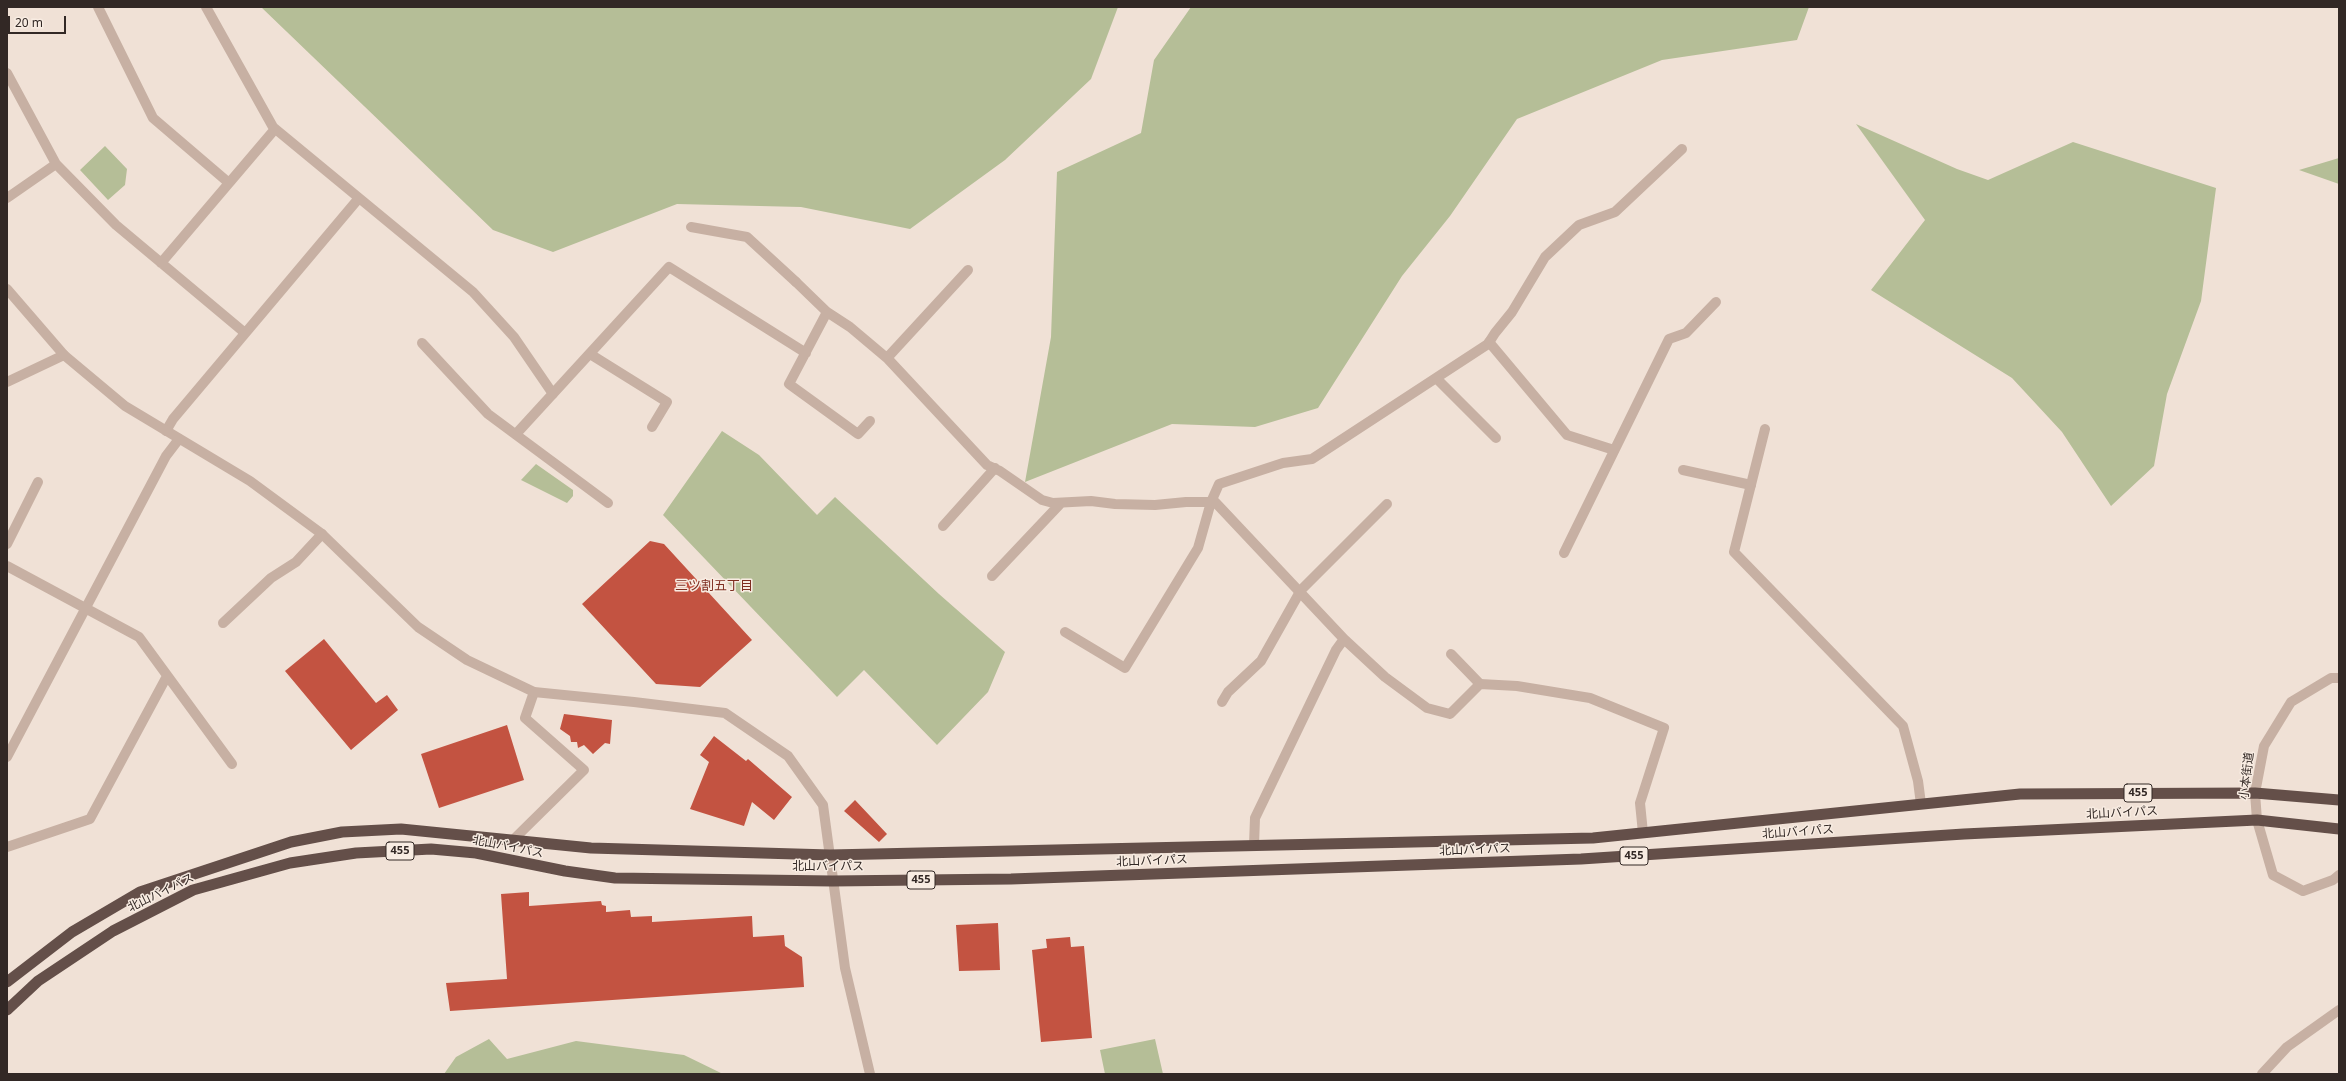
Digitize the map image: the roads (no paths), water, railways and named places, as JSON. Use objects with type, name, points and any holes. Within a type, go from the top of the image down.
[{"type":"highway","name":"北山バイパス","points":[[7,982],[72,932],[140,892],[290,842],[342,832],[401,829],[591,848],[830,855],[1593,838],[2020,794],[2256,793],[2339,800]]},
{"type":"highway","name":"北山バイパス","points":[[7,1010],[38,981],[113,931],[193,890],[290,863],[356,853],[431,850],[476,853],[565,872],[614,878],[832,881],[1011,879],[1581,859],[1964,834],[2257,820],[2339,829]]},
{"type":"street","points":[[98,7],[153,118],[229,183]]},
{"type":"street","points":[[206,7],[275,129],[473,292],[514,337],[553,394]]},
{"type":"street","points":[[7,73],[56,164],[116,225],[245,333]]},
{"type":"street","points":[[161,263],[275,129]]},
{"type":"street","points":[[1065,632],[1125,668],[1198,548],[1211,502],[1219,484],[1283,463],[1312,460],[1437,379],[1489,342],[1512,312],[1545,257],[1579,225],[1615,212],[1682,149]]},
{"type":"street","points":[[7,198],[56,164]]},
{"type":"street","points":[[166,431],[173,419],[358,198]]},
{"type":"street","points":[[691,228],[747,237],[827,312],[850,327],[887,358],[987,465],[994,468],[1042,500],[1061,503],[1091,501],[1115,504],[1155,505],[1215,502],[1300,590],[1344,639],[1384,677],[1427,708],[1450,714],[1480,684]]},
{"type":"street","points":[[516,434],[669,267],[806,354]]},
{"type":"street","points":[[887,358],[968,270]]},
{"type":"street","points":[[7,289],[64,355],[125,406],[250,481],[322,534],[418,627],[467,660],[534,692],[725,713],[788,756],[823,805],[832,881],[845,968],[870,1074]]},
{"type":"street","points":[[1564,553],[1669,339],[1686,333],[1716,302]]},
{"type":"street","points":[[827,312],[789,384],[858,434],[870,421]]},
{"type":"street","points":[[422,342],[488,414],[608,503]]},
{"type":"street","points":[[1489,342],[1567,434],[1614,450]]},
{"type":"street","points":[[590,354],[667,402],[652,427]]},
{"type":"street","points":[[7,382],[64,355]]},
{"type":"street","points":[[1437,379],[1496,438]]},
{"type":"street","points":[[1765,429],[1734,552],[1903,726],[1918,781],[1921,804]]},
{"type":"street","points":[[7,756],[166,456],[179,439]]},
{"type":"street","points":[[943,526],[994,468]]},
{"type":"street","points":[[1683,470],[1751,485]]},
{"type":"street","points":[[7,544],[38,482]]},
{"type":"street","points":[[992,576],[1061,503]]},
{"type":"street","points":[[1222,702],[1228,692],[1260,661],[1300,590],[1387,504]]},
{"type":"street","points":[[223,623],[271,578],[296,562],[322,534]]},
{"type":"street","points":[[7,566],[138,637],[232,764]]},
{"type":"street","points":[[1254,846],[1255,818],[1336,650],[1344,639]]},
{"type":"street","points":[[1451,654],[1480,684],[1542,689],[1590,698],[1664,728],[1640,803],[1643,833]]},
{"type":"street","points":[[7,847],[90,820],[168,676]]},
{"type":"street","name":"小本街道","points":[[2339,678],[2331,678],[2291,702],[2264,746],[2256,793],[2257,820],[2273,874],[2303,891],[2333,880],[2339,875]]},
{"type":"street","points":[[513,840],[584,770],[525,718],[534,692]]},
{"type":"street","points":[[2262,1074],[2287,1047],[2339,1010]]},
{"type":"district","name":"三ツ割五丁目","points":[[714,586]]}]
